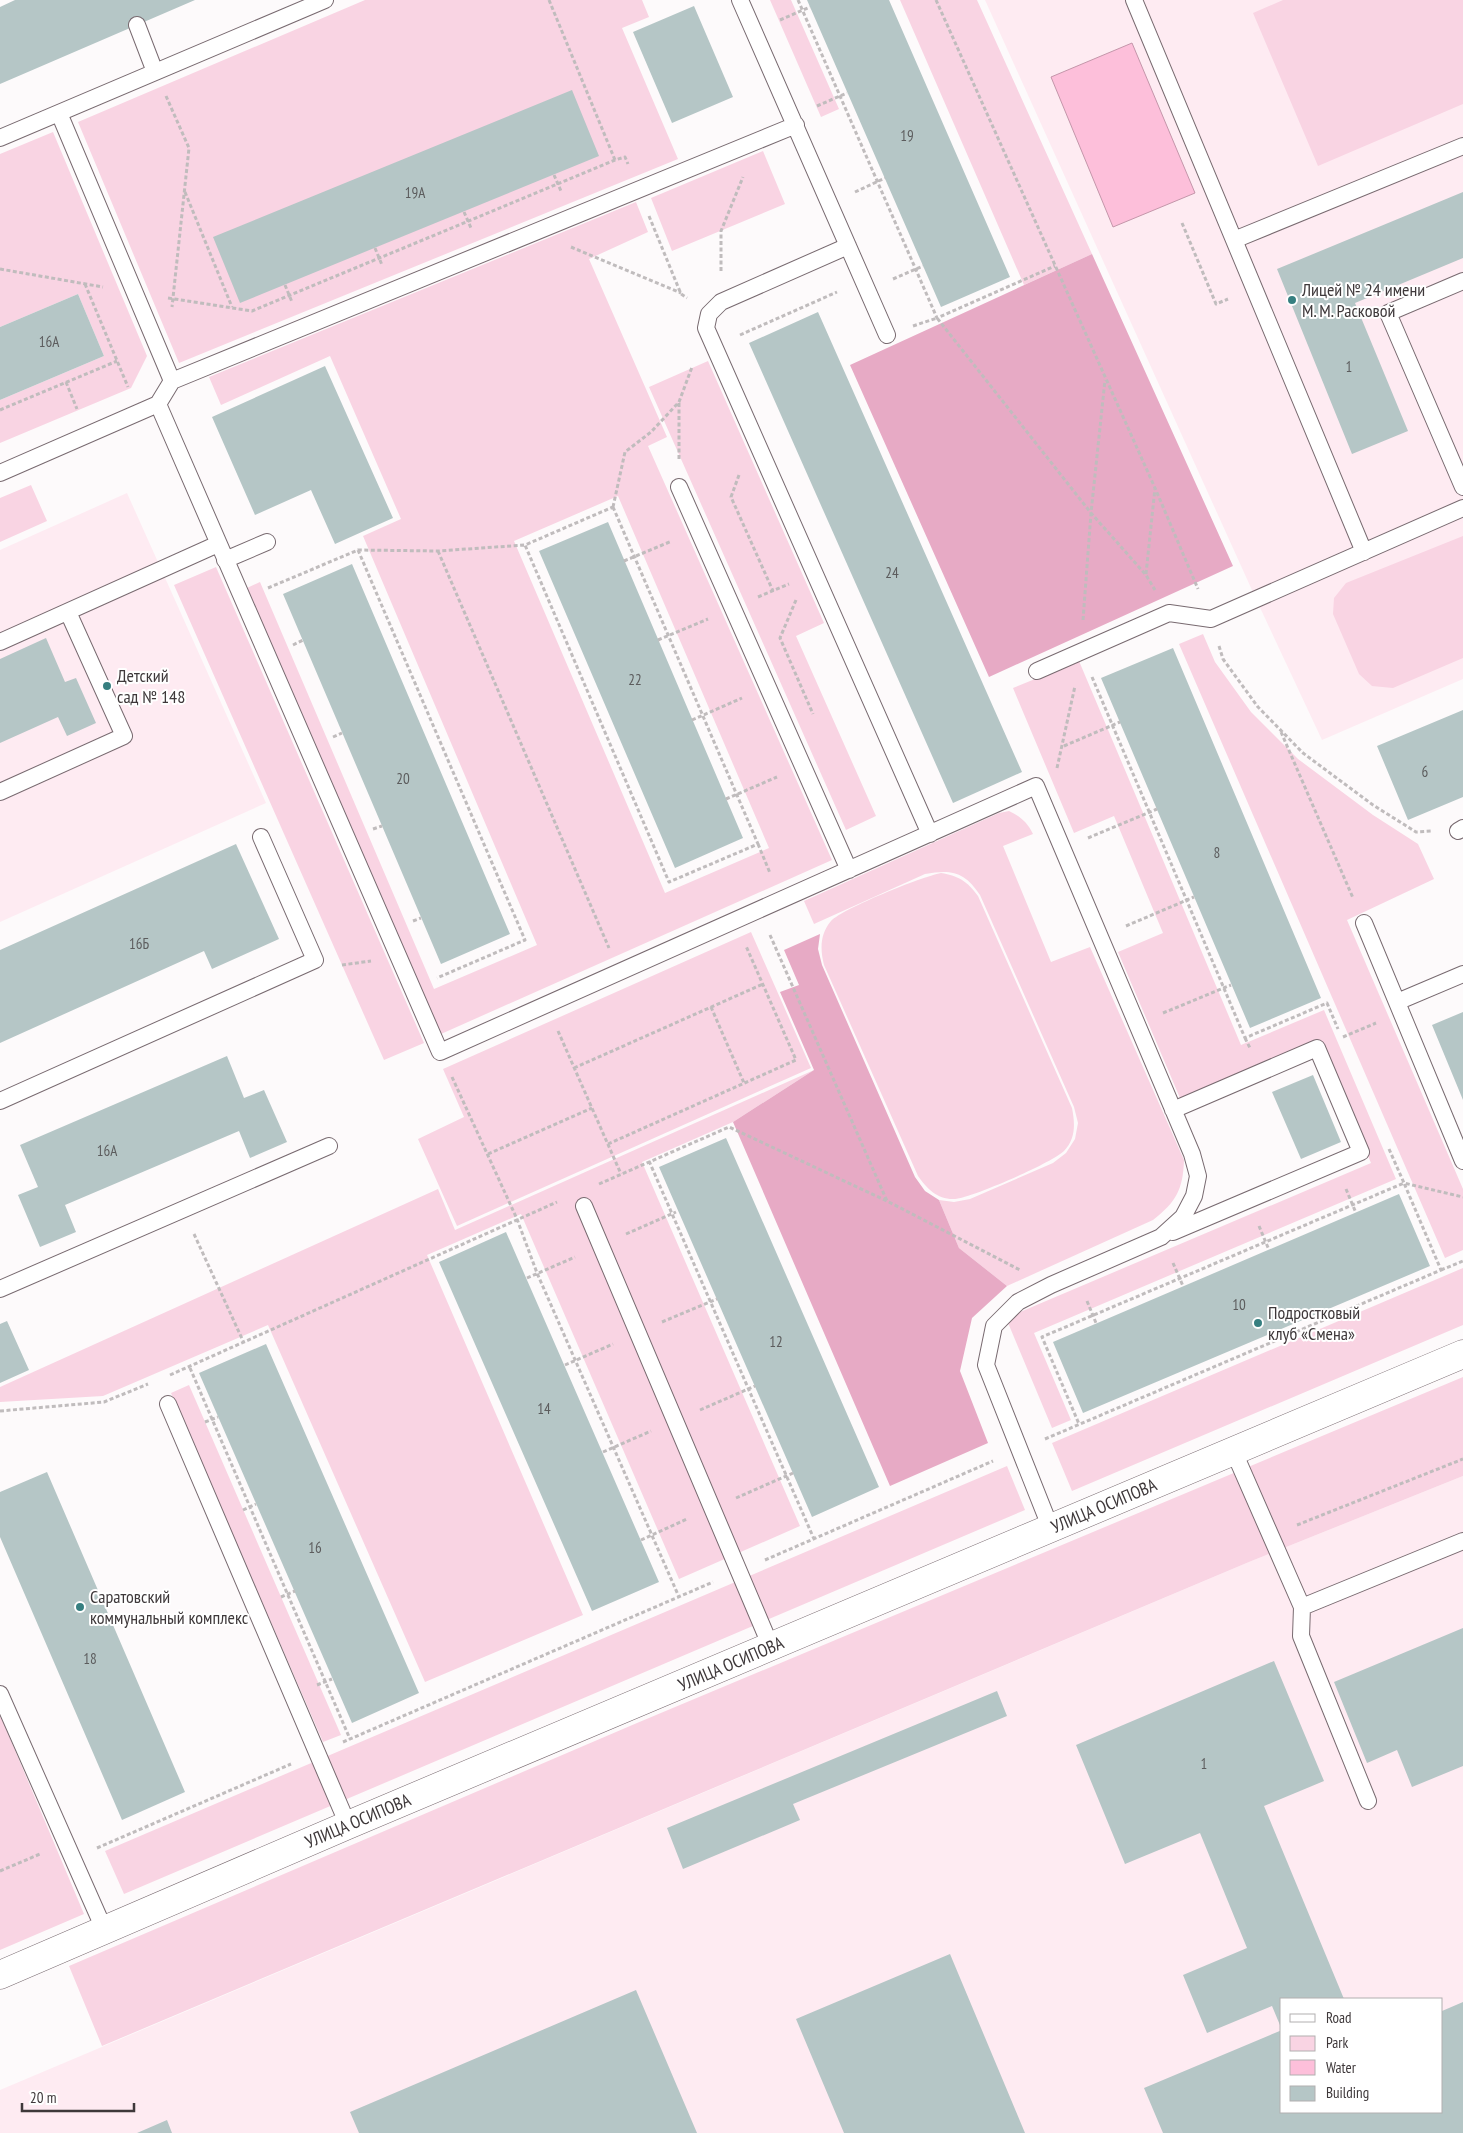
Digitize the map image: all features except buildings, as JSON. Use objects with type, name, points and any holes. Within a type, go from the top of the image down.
[{"type":"street","name":"УЛИЦА ОСИПОВА","points":[[0,1975],[348,1825],[1463,1354]]},
{"type":"lane","points":[[0,138],[325,0]]},
{"type":"lane","points":[[740,0],[887,335]]},
{"type":"lane","points":[[1134,0],[1364,552]]},
{"type":"lane","points":[[137,25],[155,72]]},
{"type":"lane","points":[[59,113],[172,381]]},
{"type":"lane","points":[[0,473],[158,404],[172,381],[758,142],[794,121]]},
{"type":"lane","points":[[1234,240],[1463,146]]},
{"type":"lane","points":[[848,246],[721,302],[707,321],[755,438],[930,834]]},
{"type":"lane","points":[[1463,281],[1388,314],[1463,487]]},
{"type":"lane","points":[[158,404],[440,1052],[1036,786],[1192,1154],[1198,1176],[1194,1196],[1183,1217],[1162,1237]]},
{"type":"lane","points":[[679,487],[849,870]]},
{"type":"lane","points":[[1037,671],[1169,613],[1211,619],[1463,508]]},
{"type":"lane","points":[[225,560],[266,542]]},
{"type":"lane","points":[[0,642],[218,544]]},
{"type":"lane","points":[[0,792],[124,736],[68,612]]},
{"type":"lane","points":[[0,1101],[315,960],[261,837]]},
{"type":"lane","points":[[1364,923],[1463,1161]]},
{"type":"lane","points":[[1399,1007],[1463,974]]},
{"type":"lane","points":[[1051,1529],[986,1365],[994,1326],[1018,1302],[1051,1285],[1361,1152],[1317,1048],[1173,1110]]},
{"type":"lane","points":[[0,1289],[329,1146]]},
{"type":"lane","points":[[584,1206],[771,1647]]},
{"type":"lane","points":[[168,1404],[348,1825]]},
{"type":"lane","points":[[1234,1452],[1302,1607],[1301,1636],[1368,1801]]},
{"type":"lane","points":[[1302,1607],[1463,1541]]},
{"type":"lane","points":[[0,1694],[104,1929]]},
{"type":"path","points":[[549,0],[615,160]]},
{"type":"path","points":[[798,0],[937,318],[1090,513],[1146,575],[1169,613]]},
{"type":"path","points":[[936,0],[1155,488],[1211,619],[1223,659],[1258,707],[1303,753],[1373,805],[1416,832],[1460,830]]},
{"type":"path","points":[[754,31],[810,7]]},
{"type":"path","points":[[155,72],[188,148],[174,298],[162,357]]},
{"type":"path","points":[[794,121],[847,93]]},
{"type":"path","points":[[721,302],[721,231],[758,142]]},
{"type":"path","points":[[252,311],[625,157]]},
{"type":"path","points":[[639,190],[681,294],[707,321],[679,402],[679,487]]},
{"type":"path","points":[[185,192],[232,308]]},
{"type":"path","points":[[1182,224],[1216,304],[1254,288]]},
{"type":"path","points":[[536,232],[681,294]]},
{"type":"path","points":[[887,335],[937,318],[1055,266]]},
{"type":"path","points":[[736,336],[863,280]]},
{"type":"path","points":[[85,284],[139,413]]},
{"type":"path","points":[[0,410],[117,361]]},
{"type":"path","points":[[1036,786],[1058,767],[1081,651],[1090,513],[1106,380]]},
{"type":"path","points":[[525,545],[669,882],[758,844],[613,506],[625,452],[651,432],[679,402]]},
{"type":"path","points":[[755,438],[731,497],[773,591]]},
{"type":"path","points":[[1146,575],[1155,488]]},
{"type":"path","points":[[272,596],[268,588],[358,550],[438,551],[525,545],[613,506]]},
{"type":"path","points":[[624,561],[698,530]]},
{"type":"path","points":[[358,550],[525,940],[435,979],[432,971]]},
{"type":"path","points":[[438,551],[619,972]]},
{"type":"path","points":[[658,640],[814,573]]},
{"type":"path","points":[[790,584],[793,591]]},
{"type":"path","points":[[796,598],[780,638],[815,718]]},
{"type":"path","points":[[289,637],[296,653]]},
{"type":"path","points":[[1081,651],[1245,1038],[1327,1003]]},
{"type":"path","points":[[692,720],[768,687]]},
{"type":"path","points":[[1063,746],[1120,722]]},
{"type":"path","points":[[328,729],[336,746]]},
{"type":"path","points":[[1280,729],[1364,923]]},
{"type":"path","points":[[726,799],[802,765]]},
{"type":"path","points":[[1049,771],[1058,767]]},
{"type":"path","points":[[1063,850],[1157,809]]},
{"type":"path","points":[[368,821],[375,838]]},
{"type":"path","points":[[1100,937],[1194,897]]},
{"type":"path","points":[[758,910],[888,1201]]},
{"type":"path","points":[[407,914],[411,922]]},
{"type":"path","points":[[608,1144],[796,1060],[734,921]]},
{"type":"path","points":[[315,960],[339,965],[399,958]]},
{"type":"path","points":[[574,1068],[763,984]]},
{"type":"path","points":[[1137,1024],[1231,984]]},
{"type":"path","points":[[546,1004],[621,1174]]},
{"type":"path","points":[[711,1007],[744,1083]]},
{"type":"path","points":[[1317,1048],[1399,1007]]},
{"type":"path","points":[[440,1052],[517,1219],[537,1274],[679,1597]]},
{"type":"path","points":[[488,1154],[592,1108]]},
{"type":"path","points":[[595,1185],[729,1127],[888,1201],[1051,1285]]},
{"type":"path","points":[[649,1162],[814,1539]]},
{"type":"path","points":[[1404,1184],[1440,1270]]},
{"type":"path","points":[[1079,1424],[1042,1337],[1404,1184],[1463,1197]]},
{"type":"path","points":[[164,1378],[190,1368],[561,1200]]},
{"type":"path","points":[[182,1210],[244,1343]]},
{"type":"path","points":[[73,1859],[1079,1424],[1463,1261]]},
{"type":"path","points":[[190,1368],[350,1739]]},
{"type":"path","points":[[0,1411],[104,1402],[155,1381]]},
{"type":"path","points":[[1271,1536],[1463,1458]]},
{"type":"path","points":[[0,1871],[65,1842]]},
{"type":"shaded area","name":"Лицей № 24 имени М. М. Расковой","points":[[985,0],[1463,0],[1463,679],[1322,740],[1256,599]]},
{"type":"shaded area","points":[[1092,254],[1233,566],[989,677],[850,365]]},
{"type":"shaded area","name":"Детский сад № 148","points":[[127,493],[266,803],[0,922],[0,550]]},
{"type":"shaded area","points":[[820,934],[818,949],[822,965],[915,1177],[925,1191],[939,1200],[959,1248],[1007,1286],[972,1318],[960,1371],[988,1443],[890,1486],[733,1122],[814,1070],[780,992],[799,985],[784,950]]},
{"type":"shaded area","points":[[1463,1476],[1463,2133],[0,2133],[0,2090],[1249,1562]]},
{"type":"green space","points":[[365,0],[642,0],[649,17],[622,28],[678,159],[179,363],[78,122]]},
{"type":"green space","points":[[770,0],[791,0],[839,109],[821,117]]},
{"type":"green space","points":[[900,0],[977,0],[1092,254],[1024,285]]},
{"type":"green space","points":[[1283,0],[1463,0],[1463,104],[1318,166],[1253,13]]},
{"type":"green space","points":[[53,132],[147,356],[131,388],[0,443],[0,400],[104,356],[78,294],[0,327],[0,154]]},
{"type":"green space","points":[[763,151],[785,204],[672,251],[651,198]]},
{"type":"green space","points":[[636,202],[648,232],[589,259],[667,437],[648,446],[832,860],[441,1034],[247,588],[260,582],[434,989],[537,945],[363,536],[401,519],[330,356],[221,405],[209,377]],"holes":[[[618,496],[769,848],[665,893],[514,541]]]},
{"type":"green space","points":[[708,361],[824,623],[796,636],[876,816],[846,830],[649,387]]},
{"type":"green space","points":[[31,485],[47,521],[0,542],[0,498]]},
{"type":"green space","points":[[1463,536],[1463,658],[1393,688],[1372,686],[1359,674],[1333,614],[1334,598],[1346,583]]},
{"type":"green space","points":[[216,567],[424,1043],[384,1060],[174,585]]},
{"type":"green space","points":[[1203,634],[1215,662],[1251,712],[1298,759],[1373,815],[1418,844],[1434,879],[1347,920],[1463,1189],[1463,1250],[1445,1258],[1179,644]]},
{"type":"green space","points":[[1079,661],[1241,1045],[1324,1010],[1396,1179],[1034,1333],[1071,1420],[1052,1428],[1006,1318],[1371,1163],[1318,1040],[1180,1098],[1118,952],[1163,933],[1114,816],[1074,833],[1013,688]]},
{"type":"green space","points":[[1009,811],[1023,820],[1033,834],[1003,846],[1051,962],[1090,947],[1184,1160],[1182,1180],[1177,1194],[1173,1201],[1153,1220],[1007,1286],[959,1248],[939,1200],[954,1202],[970,1199],[1053,1163],[1066,1153],[1075,1139],[1078,1123],[1074,1107],[980,895],[969,881],[963,877],[950,872],[943,872],[925,874],[814,924],[804,901],[999,813]]},
{"type":"green space","points":[[941,873],[962,880],[978,896],[1072,1108],[1074,1119],[1071,1141],[1064,1151],[1057,1156],[993,1187],[955,1199],[938,1196],[918,1176],[824,965],[822,953],[823,936],[827,926],[839,915],[917,880]]},
{"type":"green space","points":[[751,932],[811,1068],[457,1226],[418,1139],[464,1117],[443,1069]]},
{"type":"green space","points":[[814,1070],[733,1122],[642,1162],[800,1526],[679,1579],[521,1214],[427,1255],[583,1615],[425,1682],[268,1325],[103,1396],[0,1402],[0,1387],[438,1189],[455,1230]]},
{"type":"green space","points":[[1463,1268],[1463,1325],[1072,1491],[1052,1443]]},
{"type":"green space","points":[[1463,1377],[1463,1476],[1249,1562],[102,2046],[69,1966],[637,1723]]},
{"type":"green space","points":[[189,1385],[341,1735],[323,1742],[171,1393]]},
{"type":"green space","points":[[1007,1466],[1025,1510],[124,1894],[105,1851]]},
{"type":"green space","points":[[0,1718],[84,1914],[0,1950]]},
{"type":"water","points":[[1132,43],[1195,193],[1113,227],[1051,77]]},
{"type":"place","name":"Лицей № 24 имени М. М. Расковой","points":[[1292,300]]},
{"type":"place","name":"Детский сад № 148","points":[[107,686]]},
{"type":"place","name":"Подростковый клуб «Смена»","points":[[1258,1323]]},
{"type":"place","name":"Саратовский коммунальный комплекс","points":[[80,1607]]}]
